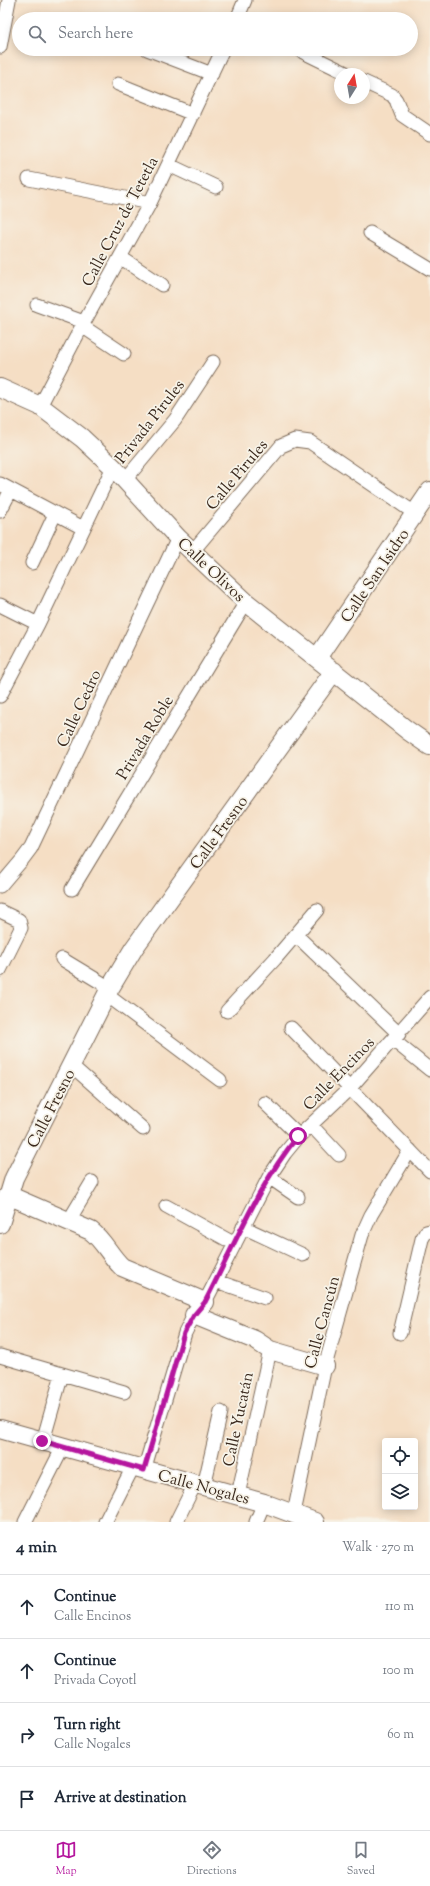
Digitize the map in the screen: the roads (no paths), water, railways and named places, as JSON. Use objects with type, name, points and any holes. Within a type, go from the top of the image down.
[{"type":"street","points":[[0,47],[9,0]]},
{"type":"street","points":[[239,12],[242,1]]},
{"type":"street","points":[[165,56],[212,74]]},
{"type":"street","name":"Calle Cruz de Tetetla","points":[[40,406],[83,324],[150,203],[220,56]]},
{"type":"street","points":[[311,56],[336,68]]},
{"type":"street","points":[[118,84],[193,114]]},
{"type":"street","points":[[370,85],[392,95],[396,100],[402,115],[430,134]]},
{"type":"street","points":[[169,165],[216,187]]},
{"type":"street","points":[[30,179],[150,203]]},
{"type":"street","points":[[370,233],[430,269]]},
{"type":"street","points":[[120,257],[162,285]]},
{"type":"street","points":[[37,305],[83,324],[124,354]]},
{"type":"street","name":"Privada Pirules","points":[[119,474],[176,420],[213,362]]},
{"type":"street","name":"Calle Olivos","points":[[0,388],[40,406],[82,438],[119,474],[178,538],[246,602],[407,730],[430,746]]},
{"type":"street","name":"Calle Pirules","points":[[192,552],[282,446],[295,440],[310,442],[416,514]]},
{"type":"street","points":[[1,690],[38,624],[83,528],[119,474]]},
{"type":"street","points":[[0,511],[6,487],[83,528]]},
{"type":"street","name":"Calle San Isidro","points":[[317,658],[416,514],[430,491]]},
{"type":"street","points":[[32,563],[55,514]]},
{"type":"street","name":"Calle Cedro","points":[[0,886],[31,848],[178,538]]},
{"type":"street","name":"Privada Roble","points":[[72,889],[246,602]]},
{"type":"street","points":[[0,605],[38,624]]},
{"type":"street","name":"Calle Fresno","points":[[0,1224],[4,1194],[14,1178],[72,1066],[108,992],[134,948],[334,671]]},
{"type":"street","points":[[0,910],[19,920],[21,928],[0,970]]},
{"type":"street","points":[[227,1011],[317,910]]},
{"type":"street","points":[[296,935],[430,1070]]},
{"type":"street","points":[[62,959],[108,992],[220,1080]]},
{"type":"street","name":"Calle Encinos","points":[[105,1522],[139,1468],[184,1333],[216,1281],[269,1177],[298,1136],[350,1088],[430,997]]},
{"type":"street","points":[[291,1028],[430,1171]]},
{"type":"street","points":[[72,1066],[143,1129]]},
{"type":"street","points":[[265,1103],[298,1136]]},
{"type":"street","points":[[311,1125],[339,1155]]},
{"type":"street","name":"Calle Cancún","points":[[294,1513],[325,1366],[362,1235],[371,1215],[410,1150]]},
{"type":"street","points":[[269,1177],[298,1197]]},
{"type":"street","points":[[68,1222],[92,1182]]},
{"type":"street","points":[[4,1194],[91,1231],[100,1238],[115,1260],[122,1267],[200,1309],[270,1350],[325,1366]]},
{"type":"street","points":[[166,1206],[235,1244]]},
{"type":"street","points":[[243,1227],[303,1255]]},
{"type":"street","points":[[400,1333],[422,1239],[426,1232],[430,1231]]},
{"type":"street","points":[[216,1281],[265,1298]]},
{"type":"street","name":"Calle Yucatán","points":[[238,1495],[270,1350]]},
{"type":"street","points":[[0,1356],[124,1392]]},
{"type":"street","points":[[42,1441],[62,1374]]},
{"type":"street","points":[[176,1522],[200,1485],[220,1412]]},
{"type":"street","name":"Calle Nogales","points":[[0,1429],[238,1495],[294,1513],[315,1522]]},
{"type":"street","points":[[25,1522],[63,1447]]},
{"type":"street","points":[[256,1522],[264,1503]]}]
